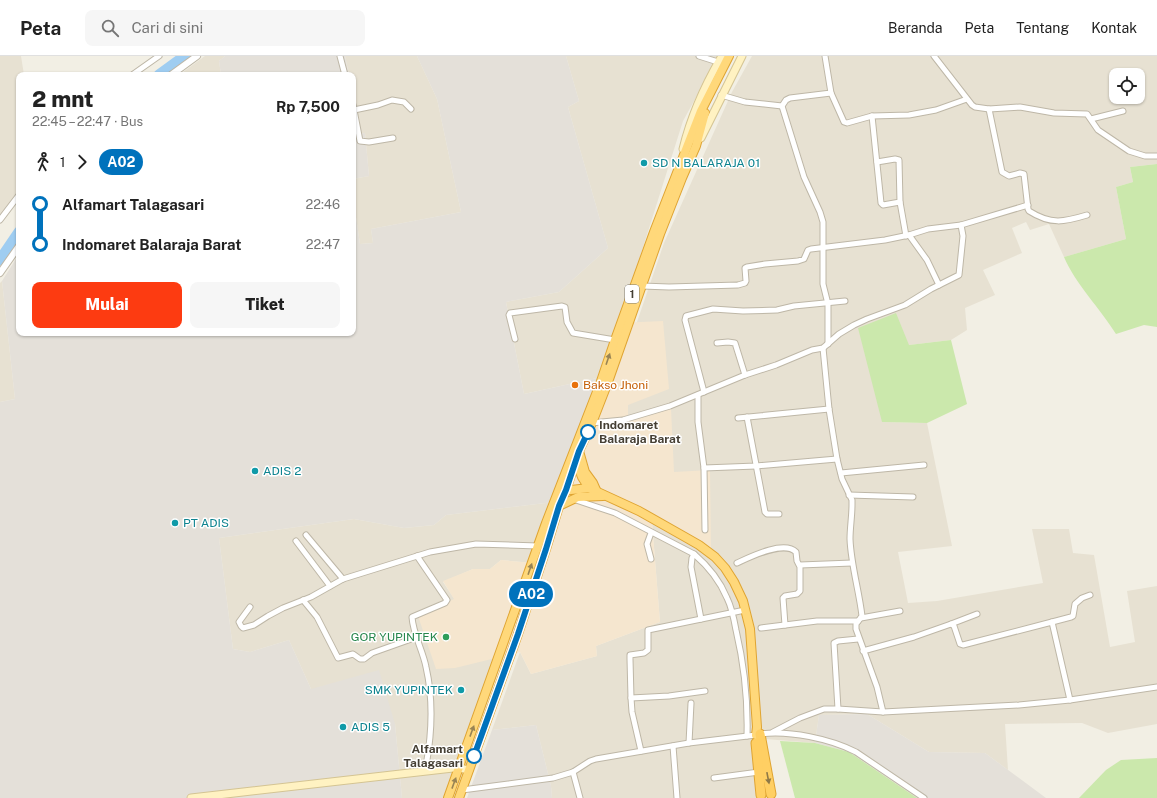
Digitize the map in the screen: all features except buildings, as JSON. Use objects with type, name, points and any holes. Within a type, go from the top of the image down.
[{"type":"highway","name":"1","points":[[448,798],[558,493],[588,422],[600,384],[630,310],[703,112],[729,56]]},
{"type":"highway","name":"1","points":[[703,112],[735,56]]},
{"type":"highway","name":"1","points":[[630,310],[642,286],[682,168]]},
{"type":"highway","name":"1","points":[[460,794],[534,586],[559,506],[576,461],[576,451]]},
{"type":"highway","points":[[576,451],[597,492]]},
{"type":"highway","points":[[576,461],[582,477],[589,488],[650,516],[699,545],[715,557],[725,568],[734,582],[745,610],[750,629],[755,733],[761,795]]},
{"type":"highway","points":[[558,493],[566,490],[589,488]]},
{"type":"highway","points":[[559,506],[573,499],[584,497],[608,497]]},
{"type":"highway","points":[[525,582],[534,586]]},
{"type":"highway","points":[[755,733],[771,794]]},
{"type":"main road","points":[[682,168],[742,56]]},
{"type":"main road","points":[[682,168],[688,132],[695,112],[720,59]]},
{"type":"main road","points":[[191,798],[425,771],[459,768],[469,770]]},
{"type":"street","points":[[136,72],[159,56]]},
{"type":"street","points":[[175,72],[197,56]]},
{"type":"street","points":[[340,56],[344,72]]},
{"type":"street","points":[[699,56],[720,59]]},
{"type":"street","points":[[825,56],[831,92],[846,123],[872,116],[909,115],[936,110],[967,99]]},
{"type":"street","points":[[934,56],[967,99],[975,107],[989,109],[1020,108],[1054,113],[1087,114],[1098,130],[1130,151],[1145,156],[1157,156]]},
{"type":"street","points":[[782,106],[786,100],[790,98],[831,92]]},
{"type":"street","points":[[721,94],[745,102],[782,106]]},
{"type":"street","points":[[356,107],[378,105],[392,100],[404,102],[411,109]]},
{"type":"street","points":[[782,106],[804,177],[822,215],[824,248],[823,284],[828,304],[828,344]]},
{"type":"street","points":[[989,109],[1002,172],[1009,176],[1020,173],[1024,174],[1029,211],[1033,214],[1060,222],[1087,215]]},
{"type":"street","points":[[1091,119],[1123,111]]},
{"type":"street","points":[[872,116],[881,203],[883,205],[900,202]]},
{"type":"street","points":[[356,118],[360,141],[369,142],[393,138]]},
{"type":"street","points":[[877,162],[896,159],[899,160],[900,202],[908,236],[927,260],[939,285]]},
{"type":"street","points":[[0,220],[16,199]]},
{"type":"street","points":[[642,286],[669,287],[743,284],[746,281],[745,268],[765,264],[798,261],[804,258],[808,250],[811,249],[908,236],[928,229],[961,225],[1028,205]]},
{"type":"street","points":[[588,422],[623,420],[670,406],[745,375],[776,365],[812,350],[823,348],[839,334],[854,325],[905,305],[959,275],[963,236],[961,225]]},
{"type":"street","points":[[0,273],[16,250]]},
{"type":"street","points":[[704,392],[685,320],[686,316],[713,309],[777,310],[787,309],[794,306],[828,304],[845,301]]},
{"type":"street","points":[[515,339],[509,315],[510,312],[564,306],[569,326],[573,333],[618,341]]},
{"type":"street","points":[[716,343],[733,342],[736,344],[745,375]]},
{"type":"street","points":[[823,348],[828,409],[837,459],[852,505],[850,537],[852,562],[862,614],[856,624],[858,638],[877,686],[883,712]]},
{"type":"street","points":[[698,395],[698,422],[704,468],[705,530]]},
{"type":"street","points":[[738,418],[828,409]]},
{"type":"street","points":[[747,417],[765,512],[767,514],[779,514]]},
{"type":"street","points":[[704,468],[756,466],[837,459]]},
{"type":"street","points":[[841,473],[924,465]]},
{"type":"street","points":[[849,495],[913,497]]},
{"type":"street","points":[[573,499],[615,513],[694,554],[704,563],[727,598],[732,613],[740,644],[746,690],[755,733]]},
{"type":"street","points":[[651,533],[647,544],[651,559]]},
{"type":"street","points":[[306,535],[343,579]]},
{"type":"street","points":[[296,541],[330,586]]},
{"type":"street","points":[[250,607],[240,622],[243,628],[254,625],[283,608],[303,600],[343,579],[430,552],[476,544],[538,546]]},
{"type":"street","points":[[737,563],[777,548],[792,549],[796,552],[797,561],[800,565],[800,591],[796,594],[785,596],[783,598],[785,625]]},
{"type":"street","points":[[694,554],[691,567],[701,619]]},
{"type":"street","points":[[417,556],[447,600],[445,603],[413,616],[412,619],[426,666],[431,698],[432,728],[425,771]]},
{"type":"street","points":[[800,565],[852,562]]},
{"type":"street","points":[[951,624],[954,626],[960,644],[963,645],[1071,617],[1073,616],[1075,604],[1082,598],[1090,595]]},
{"type":"street","points":[[303,600],[317,617],[338,658],[353,654],[360,659],[364,659],[372,653],[417,637]]},
{"type":"street","points":[[642,751],[632,712],[630,655],[644,653],[648,650],[648,630],[745,610]]},
{"type":"street","points":[[762,628],[830,620],[860,619],[900,611]]},
{"type":"street","points":[[864,651],[914,637],[977,614]]},
{"type":"street","points":[[1052,622],[1070,700]]},
{"type":"street","points":[[838,709],[834,643],[838,640],[858,638]]},
{"type":"street","points":[[773,732],[800,718],[818,711],[838,709],[883,712],[1020,705],[1070,700],[1157,687]]},
{"type":"street","points":[[631,698],[669,696],[705,691]]},
{"type":"street","points":[[689,743],[691,703]]},
{"type":"street","points":[[460,794],[545,780],[573,772],[592,760],[689,743],[755,733],[773,732],[812,737],[845,747],[856,752],[924,798]]},
{"type":"street","points":[[673,746],[676,798]]},
{"type":"street","points":[[573,772],[580,798]]},
{"type":"street","points":[[714,778],[759,772]]},
{"type":"shaded area","points":[[0,56],[21,56],[24,72],[16,72],[16,202],[0,218]]},
{"type":"shaded area","points":[[205,56],[225,56],[219,61],[221,72],[183,72]]},
{"type":"shaded area","points":[[225,56],[345,56],[348,72],[221,72],[219,61]]},
{"type":"shaded area","points":[[345,56],[417,56],[437,99],[461,212],[371,229],[373,243],[360,244],[356,217],[356,178],[369,176],[365,133],[356,134],[356,72],[348,72]]},
{"type":"shaded area","points":[[417,56],[566,56],[579,101],[568,107],[608,248],[559,292],[506,302],[524,394],[597,378],[554,502],[446,515],[434,525],[404,528],[354,519],[219,538],[233,649],[250,652],[289,640],[311,689],[379,670],[395,724],[402,798],[0,798],[0,402],[15,399],[2,281],[16,259],[16,336],[356,336],[356,217],[360,244],[373,243],[371,229],[461,212],[437,99]]},
{"type":"shaded area","points":[[566,56],[719,56],[683,121],[619,323],[597,378],[524,394],[506,302],[559,292],[608,248],[568,107],[579,101]]},
{"type":"shaded area","points":[[752,56],[1157,56],[1157,164],[1130,167],[1133,182],[1116,187],[1126,239],[1064,257],[1049,224],[1030,230],[1026,222],[1012,228],[1022,253],[983,270],[995,295],[965,308],[967,330],[951,340],[909,345],[882,422],[927,423],[952,546],[898,552],[908,603],[937,601],[1043,583],[1032,529],[1069,529],[1073,553],[1094,555],[1110,647],[1135,642],[1127,591],[1157,586],[1157,724],[1108,733],[1082,723],[1005,724],[1008,770],[985,753],[929,752],[867,714],[819,715],[815,743],[752,738],[756,798],[552,798],[551,786],[536,725],[492,730],[520,652],[531,674],[597,656],[596,646],[660,622],[652,522],[674,472],[628,420],[628,405],[637,322],[664,243],[732,92]]},
{"type":"shaded area","points":[[365,133],[369,176],[356,178],[356,134]]},
{"type":"shaded area","points":[[2,281],[15,399],[0,402],[0,283]]},
{"type":"shaded area","points":[[663,321],[669,389],[628,405],[628,419],[671,409],[674,472],[710,470],[711,553],[652,522],[660,622],[596,646],[597,656],[531,674],[520,652],[455,668],[436,669],[418,616],[454,599],[443,581],[473,569],[490,569],[501,560],[533,563],[597,378],[619,323]]},
{"type":"shaded area","points":[[554,502],[533,563],[501,560],[490,569],[473,569],[443,582],[494,658],[443,798],[402,798],[395,724],[311,689],[289,640],[250,652],[233,649],[219,538],[354,519],[404,528],[434,525],[446,515]]},
{"type":"shaded area","points":[[867,714],[929,752],[985,753],[1046,798],[917,798],[849,752],[815,743],[819,715]]},
{"type":"shaded area","points":[[536,725],[551,786],[552,798],[467,798],[492,730]]},
{"type":"green space","points":[[1157,164],[1157,327],[1144,325],[1116,334],[1075,277],[1064,257],[1126,239],[1116,187],[1133,182],[1130,167]]},
{"type":"green space","points":[[896,313],[909,345],[951,340],[967,404],[927,423],[882,422],[858,328]]},
{"type":"green space","points":[[780,741],[815,743],[849,752],[917,798],[795,798]]},
{"type":"green space","points":[[1157,758],[1157,798],[1079,798],[1106,770],[1121,760]]},
{"type":"waterway","points":[[163,72],[185,56]]},
{"type":"waterway","points":[[0,260],[16,236]]},
{"type":"bus line","name":"A02","points":[[474,756],[518,634],[559,506],[579,451],[588,432]]},
{"type":"place","name":"SD N BALARAJA 01","points":[[644,163]]},
{"type":"place","name":"Bakso Jhoni","points":[[575,385]]},
{"type":"place","name":"Indomaret Balaraja Barat","points":[[588,432]]},
{"type":"place","name":"ADIS 2","points":[[255,471]]},
{"type":"place","name":"PT ADIS","points":[[175,523]]},
{"type":"place","name":"GOR YUPINTEK","points":[[446,637]]},
{"type":"place","name":"SMK YUPINTEK","points":[[461,690]]},
{"type":"place","name":"ADIS 5","points":[[343,727]]},
{"type":"place","name":"Alfamart Talagasari","points":[[474,756]]}]
